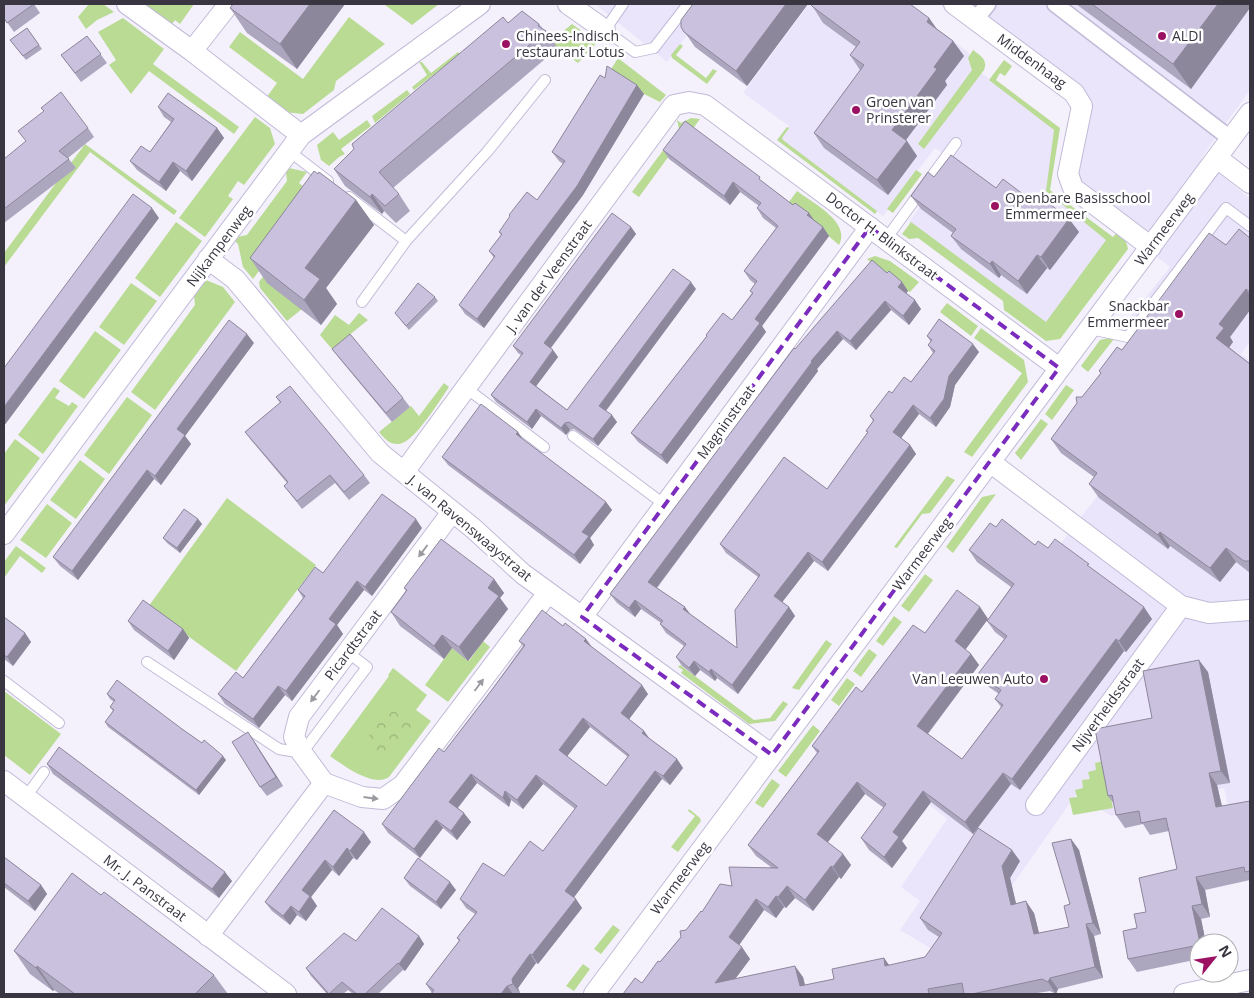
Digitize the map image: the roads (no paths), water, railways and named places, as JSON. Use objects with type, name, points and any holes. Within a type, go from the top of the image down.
[{"type":"street","points":[[127,4],[192,51],[295,143]]},
{"type":"street","points":[[192,51],[228,4]]},
{"type":"street","name":"Nijkampenweg","points":[[4,534],[295,143],[480,4]]},
{"type":"street","points":[[568,4],[605,30]]},
{"type":"street","name":"Middenhaag","points":[[954,4],[1074,93],[1082,106],[1068,174],[1073,188],[1151,247]]},
{"type":"street","points":[[975,20],[988,4]]},
{"type":"street","points":[[1055,4],[1231,139]]},
{"type":"street","name":"J. van der Veenstraat","points":[[404,472],[674,105],[689,102],[706,105]]},
{"type":"street","name":"Doctor H. Blinkstraat","points":[[706,105],[1059,368]]},
{"type":"street","name":"Warmeerweg","points":[[594,994],[1250,113]]},
{"type":"street","points":[[1217,158],[1250,183]]},
{"type":"street","name":"Magninstraat","points":[[582,617],[870,227]]},
{"type":"street","name":"J. van Ravenswaaystraat","points":[[208,259],[235,279],[380,452],[474,529],[523,574],[772,755]]},
{"type":"street","points":[[990,462],[1181,606],[1209,613],[1250,610]]},
{"type":"street","name":"Picardtstraat","points":[[324,783],[302,753],[294,737],[299,717],[452,512]]},
{"type":"street","points":[[208,936],[324,783],[362,797],[383,799],[403,785],[548,593]]},
{"type":"street","name":"Nijverheidsstraat","points":[[1036,804],[1181,606]]},
{"type":"street","name":"Mr. J. Panstraat","points":[[4,782],[286,994]]},
{"type":"street","points":[[1184,994],[1250,980]]},
{"type":"lane","points":[[622,4],[605,30],[635,52],[654,48],[688,4]]},
{"type":"lane","points":[[362,302],[406,242],[487,152],[545,80]]},
{"type":"lane","points":[[295,143],[406,242]]},
{"type":"lane","points":[[886,239],[956,143]]},
{"type":"lane","points":[[1090,329],[1128,337],[1226,208],[1250,226]]},
{"type":"lane","points":[[466,388],[544,447]]},
{"type":"lane","points":[[573,436],[665,505]]},
{"type":"lane","points":[[147,662],[279,749],[302,753]]},
{"type":"lane","points":[[4,681],[59,723]]},
{"type":"lane","points":[[25,798],[44,772]]},
{"type":"place","name":"ALDI","points":[[1162,36]]},
{"type":"place","name":"Chinees-Indisch restaurant Lotus","points":[[506,44]]},
{"type":"place","name":"Groen van Prinsterer","points":[[856,110]]},
{"type":"place","name":"Openbare Basisschool Emmermeer","points":[[995,206]]},
{"type":"place","name":"Snackbar Emmermeer","points":[[1179,314]]},
{"type":"place","name":"Van Leeuwen Auto","points":[[1044,679]]}]
